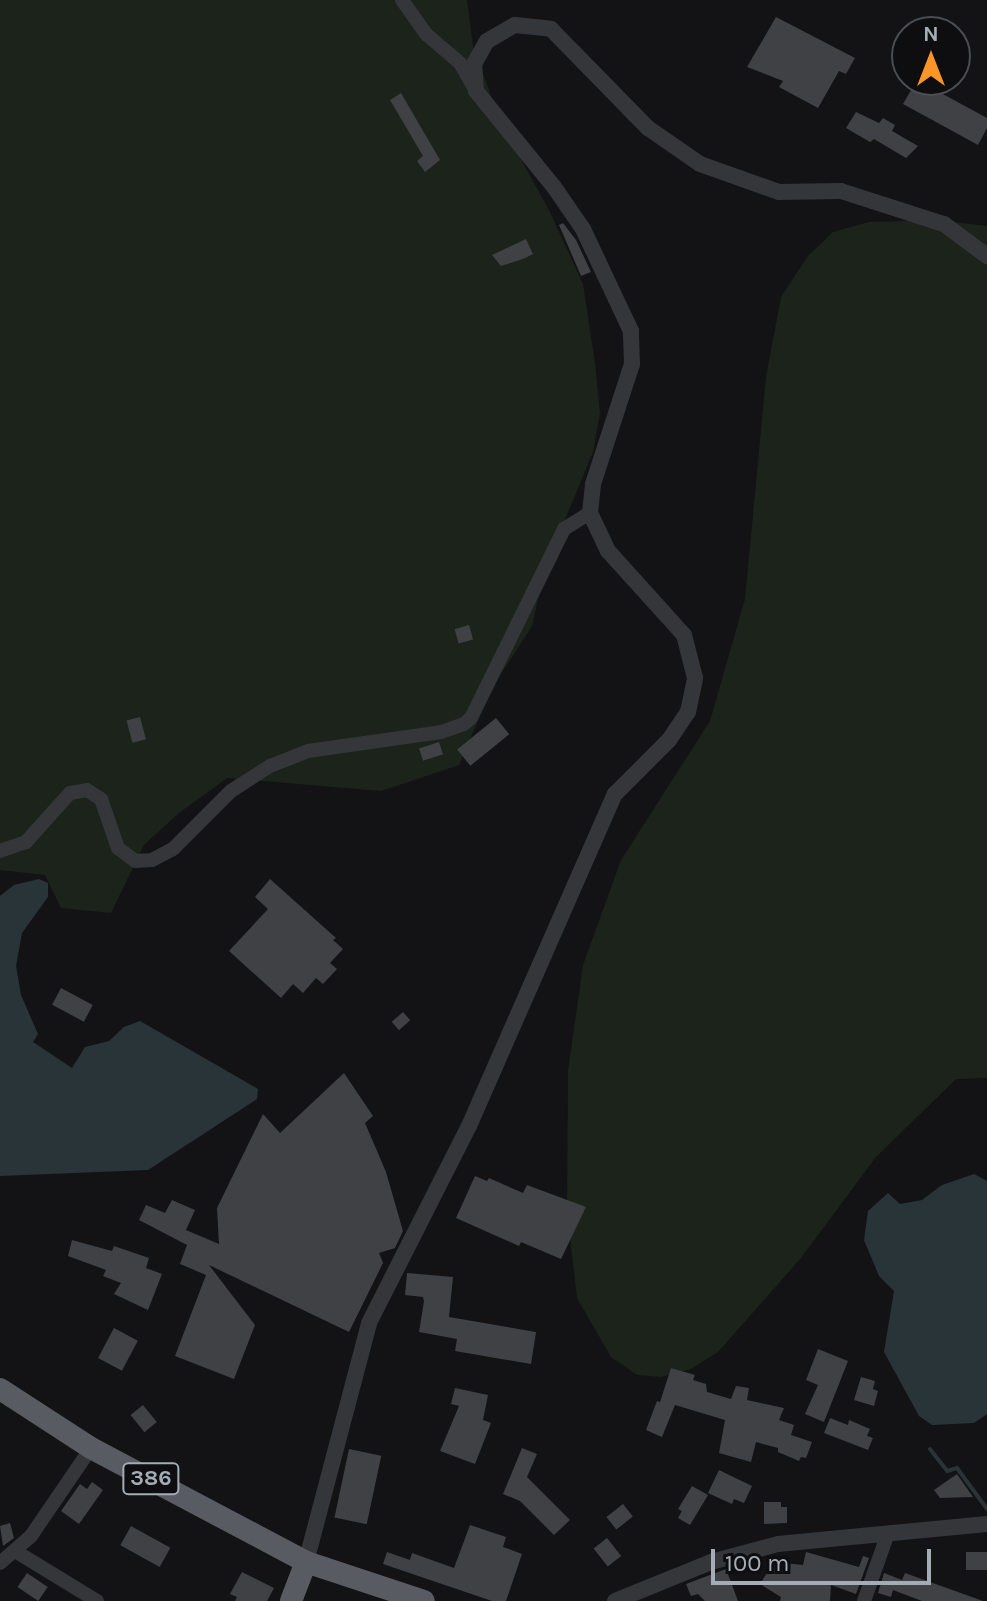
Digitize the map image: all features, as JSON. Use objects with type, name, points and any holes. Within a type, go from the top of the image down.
[{"type":"highway","name":"386","points":[[0,1389],[91,1448],[306,1562],[424,1601]]},
{"type":"highway","points":[[291,1601],[306,1562]]},
{"type":"street","points":[[306,1562],[369,1323],[469,1126],[615,794],[669,740],[688,712],[695,678],[684,635],[608,551],[590,513],[593,484],[632,364],[631,331],[583,229],[554,187],[476,91],[460,63],[426,34],[402,0]]},
{"type":"street","points":[[476,91],[474,64],[487,41],[515,25],[551,29],[648,128],[700,164],[779,192],[841,191],[944,224],[987,256]]},
{"type":"street","points":[[0,851],[26,842],[70,793],[87,790],[101,799],[118,848],[135,861],[152,860],[173,849],[231,791],[270,766],[308,751],[441,732],[464,724],[471,718],[564,529],[590,513]]},
{"type":"street","points":[[0,1563],[31,1536],[91,1448]]},
{"type":"street","points":[[615,1601],[711,1562],[778,1544],[887,1536],[987,1524]]},
{"type":"street","points":[[864,1601],[887,1536]]},
{"type":"street","points":[[15,1551],[97,1601]]},
{"type":"shaded area","points":[[0,0],[467,0],[473,46],[501,123],[550,212],[583,284],[595,363],[600,413],[593,452],[545,568],[532,626],[492,688],[459,765],[381,791],[227,778],[179,813],[144,845],[111,913],[61,908],[45,875],[0,870]]},
{"type":"shaded area","points":[[937,220],[987,226],[987,1078],[956,1079],[876,1157],[801,1258],[718,1352],[691,1369],[661,1377],[637,1375],[611,1357],[577,1298],[567,1212],[568,1071],[583,965],[621,860],[710,721],[745,599],[766,377],[781,297],[808,256],[833,232],[869,222]]},
{"type":"shaded area","points":[[39,879],[48,883],[48,897],[22,933],[16,966],[21,995],[38,1034],[33,1042],[72,1068],[85,1047],[109,1041],[124,1027],[140,1021],[258,1089],[257,1099],[148,1170],[0,1176],[0,896],[14,885]]},
{"type":"shaded area","points":[[974,1174],[987,1181],[987,1414],[974,1423],[932,1425],[919,1416],[884,1352],[894,1291],[879,1276],[864,1240],[868,1211],[888,1193],[900,1204],[922,1200],[942,1185]]},
{"type":"building","points":[[776,17],[855,58],[846,74],[839,71],[818,108],[779,87],[783,81],[747,67]]},
{"type":"building","points":[[401,93],[440,160],[425,172],[417,161],[423,156],[390,100]]},
{"type":"building","points":[[908,96],[946,96],[987,118],[987,128],[978,145],[903,104]]},
{"type":"building","points":[[856,112],[879,123],[883,118],[895,125],[892,131],[918,146],[906,158],[874,139],[870,142],[846,128]]},
{"type":"building","points":[[563,223],[576,240],[591,272],[581,276],[559,225]]},
{"type":"building","points":[[526,239],[533,254],[523,259],[501,266],[492,255]]},
{"type":"building","points":[[469,625],[473,639],[459,644],[455,629]]},
{"type":"building","points":[[140,717],[146,739],[132,743],[126,721]]},
{"type":"building","points":[[496,718],[509,734],[470,766],[457,749]]},
{"type":"building","points":[[439,742],[443,754],[423,761],[419,748]]},
{"type":"building","points":[[270,879],[336,938],[333,940],[343,949],[330,963],[337,969],[323,984],[316,978],[303,993],[293,984],[281,998],[229,951],[268,909],[255,897]]},
{"type":"building","points":[[61,988],[93,1005],[84,1022],[52,1005]]},
{"type":"building","points":[[403,1012],[410,1020],[399,1030],[392,1022]]},
{"type":"building","points":[[344,1073],[373,1116],[365,1123],[386,1172],[403,1231],[395,1248],[379,1253],[383,1263],[349,1332],[209,1265],[255,1325],[234,1379],[175,1356],[206,1275],[180,1264],[187,1245],[139,1220],[146,1205],[165,1213],[172,1200],[195,1210],[186,1230],[219,1244],[217,1208],[263,1114],[280,1133]]},
{"type":"building","points":[[475,1176],[487,1181],[489,1178],[523,1193],[527,1185],[586,1207],[561,1259],[521,1242],[519,1246],[456,1218]]},
{"type":"building","points":[[72,1240],[112,1251],[114,1246],[149,1258],[146,1268],[162,1274],[148,1310],[114,1294],[121,1283],[103,1276],[106,1270],[68,1256]]},
{"type":"building","points":[[407,1273],[453,1277],[449,1317],[536,1332],[531,1364],[455,1351],[457,1339],[419,1332],[424,1301],[423,1297],[405,1295]]},
{"type":"building","points":[[114,1328],[138,1341],[122,1371],[98,1358]]},
{"type":"building","points":[[818,1349],[848,1361],[824,1422],[805,1414],[818,1385],[806,1380]]},
{"type":"building","points":[[671,1368],[695,1375],[693,1380],[706,1384],[707,1392],[731,1399],[736,1386],[749,1388],[747,1400],[784,1408],[779,1420],[794,1425],[791,1435],[812,1442],[806,1458],[801,1457],[799,1461],[778,1452],[778,1448],[756,1442],[751,1462],[719,1453],[725,1420],[675,1405],[662,1437],[646,1430],[657,1401],[660,1402]]},
{"type":"building","points":[[861,1377],[875,1381],[873,1389],[878,1391],[874,1406],[854,1400]]},
{"type":"building","points":[[455,1388],[488,1395],[483,1420],[491,1423],[475,1464],[440,1451],[459,1406],[451,1404]]},
{"type":"building","points":[[143,1405],[157,1422],[144,1432],[131,1415]]},
{"type":"building","points":[[830,1418],[848,1425],[849,1420],[870,1429],[867,1436],[873,1438],[868,1450],[824,1433]]},
{"type":"building","points":[[522,1448],[537,1454],[527,1477],[570,1520],[554,1535],[520,1501],[503,1494]]},
{"type":"building","points":[[349,1449],[381,1456],[367,1524],[334,1517]]},
{"type":"building","points":[[719,1470],[752,1486],[744,1503],[734,1499],[732,1504],[708,1493]]},
{"type":"building","points":[[957,1474],[973,1497],[940,1498],[934,1490]]},
{"type":"building","points":[[92,1482],[103,1490],[79,1524],[61,1511],[80,1484],[87,1489]]},
{"type":"building","points":[[692,1486],[708,1495],[690,1525],[678,1518],[682,1511],[678,1509]]},
{"type":"building","points":[[764,1502],[781,1502],[781,1507],[787,1507],[787,1523],[764,1524]]},
{"type":"building","points":[[623,1504],[633,1517],[616,1530],[606,1517]]},
{"type":"building","points":[[10,1523],[14,1538],[3,1546],[0,1526]]},
{"type":"building","points":[[470,1525],[506,1537],[503,1547],[522,1554],[506,1601],[492,1601],[383,1564],[387,1552],[410,1560],[412,1553],[454,1568]]},
{"type":"building","points":[[131,1526],[170,1548],[160,1567],[120,1545]]},
{"type":"building","points":[[607,1538],[621,1556],[608,1567],[594,1548]]},
{"type":"building","points":[[806,1552],[859,1567],[863,1556],[869,1558],[856,1594],[831,1585],[830,1601],[780,1601],[781,1597],[760,1584],[774,1562],[803,1565]]},
{"type":"building","points":[[966,1552],[987,1552],[987,1570],[966,1570]]},
{"type":"building","points":[[726,1569],[738,1601],[705,1601],[698,1594],[691,1596],[686,1584]]},
{"type":"building","points":[[242,1572],[274,1588],[267,1601],[235,1601],[237,1597],[230,1594]]},
{"type":"building","points":[[27,1573],[48,1587],[38,1601],[17,1587]]},
{"type":"building","points":[[884,1573],[902,1580],[905,1573],[983,1601],[922,1601],[893,1590],[891,1597],[878,1593]]},
{"type":"waterway","points":[[930,1449],[947,1471],[957,1468],[987,1509]]}]
